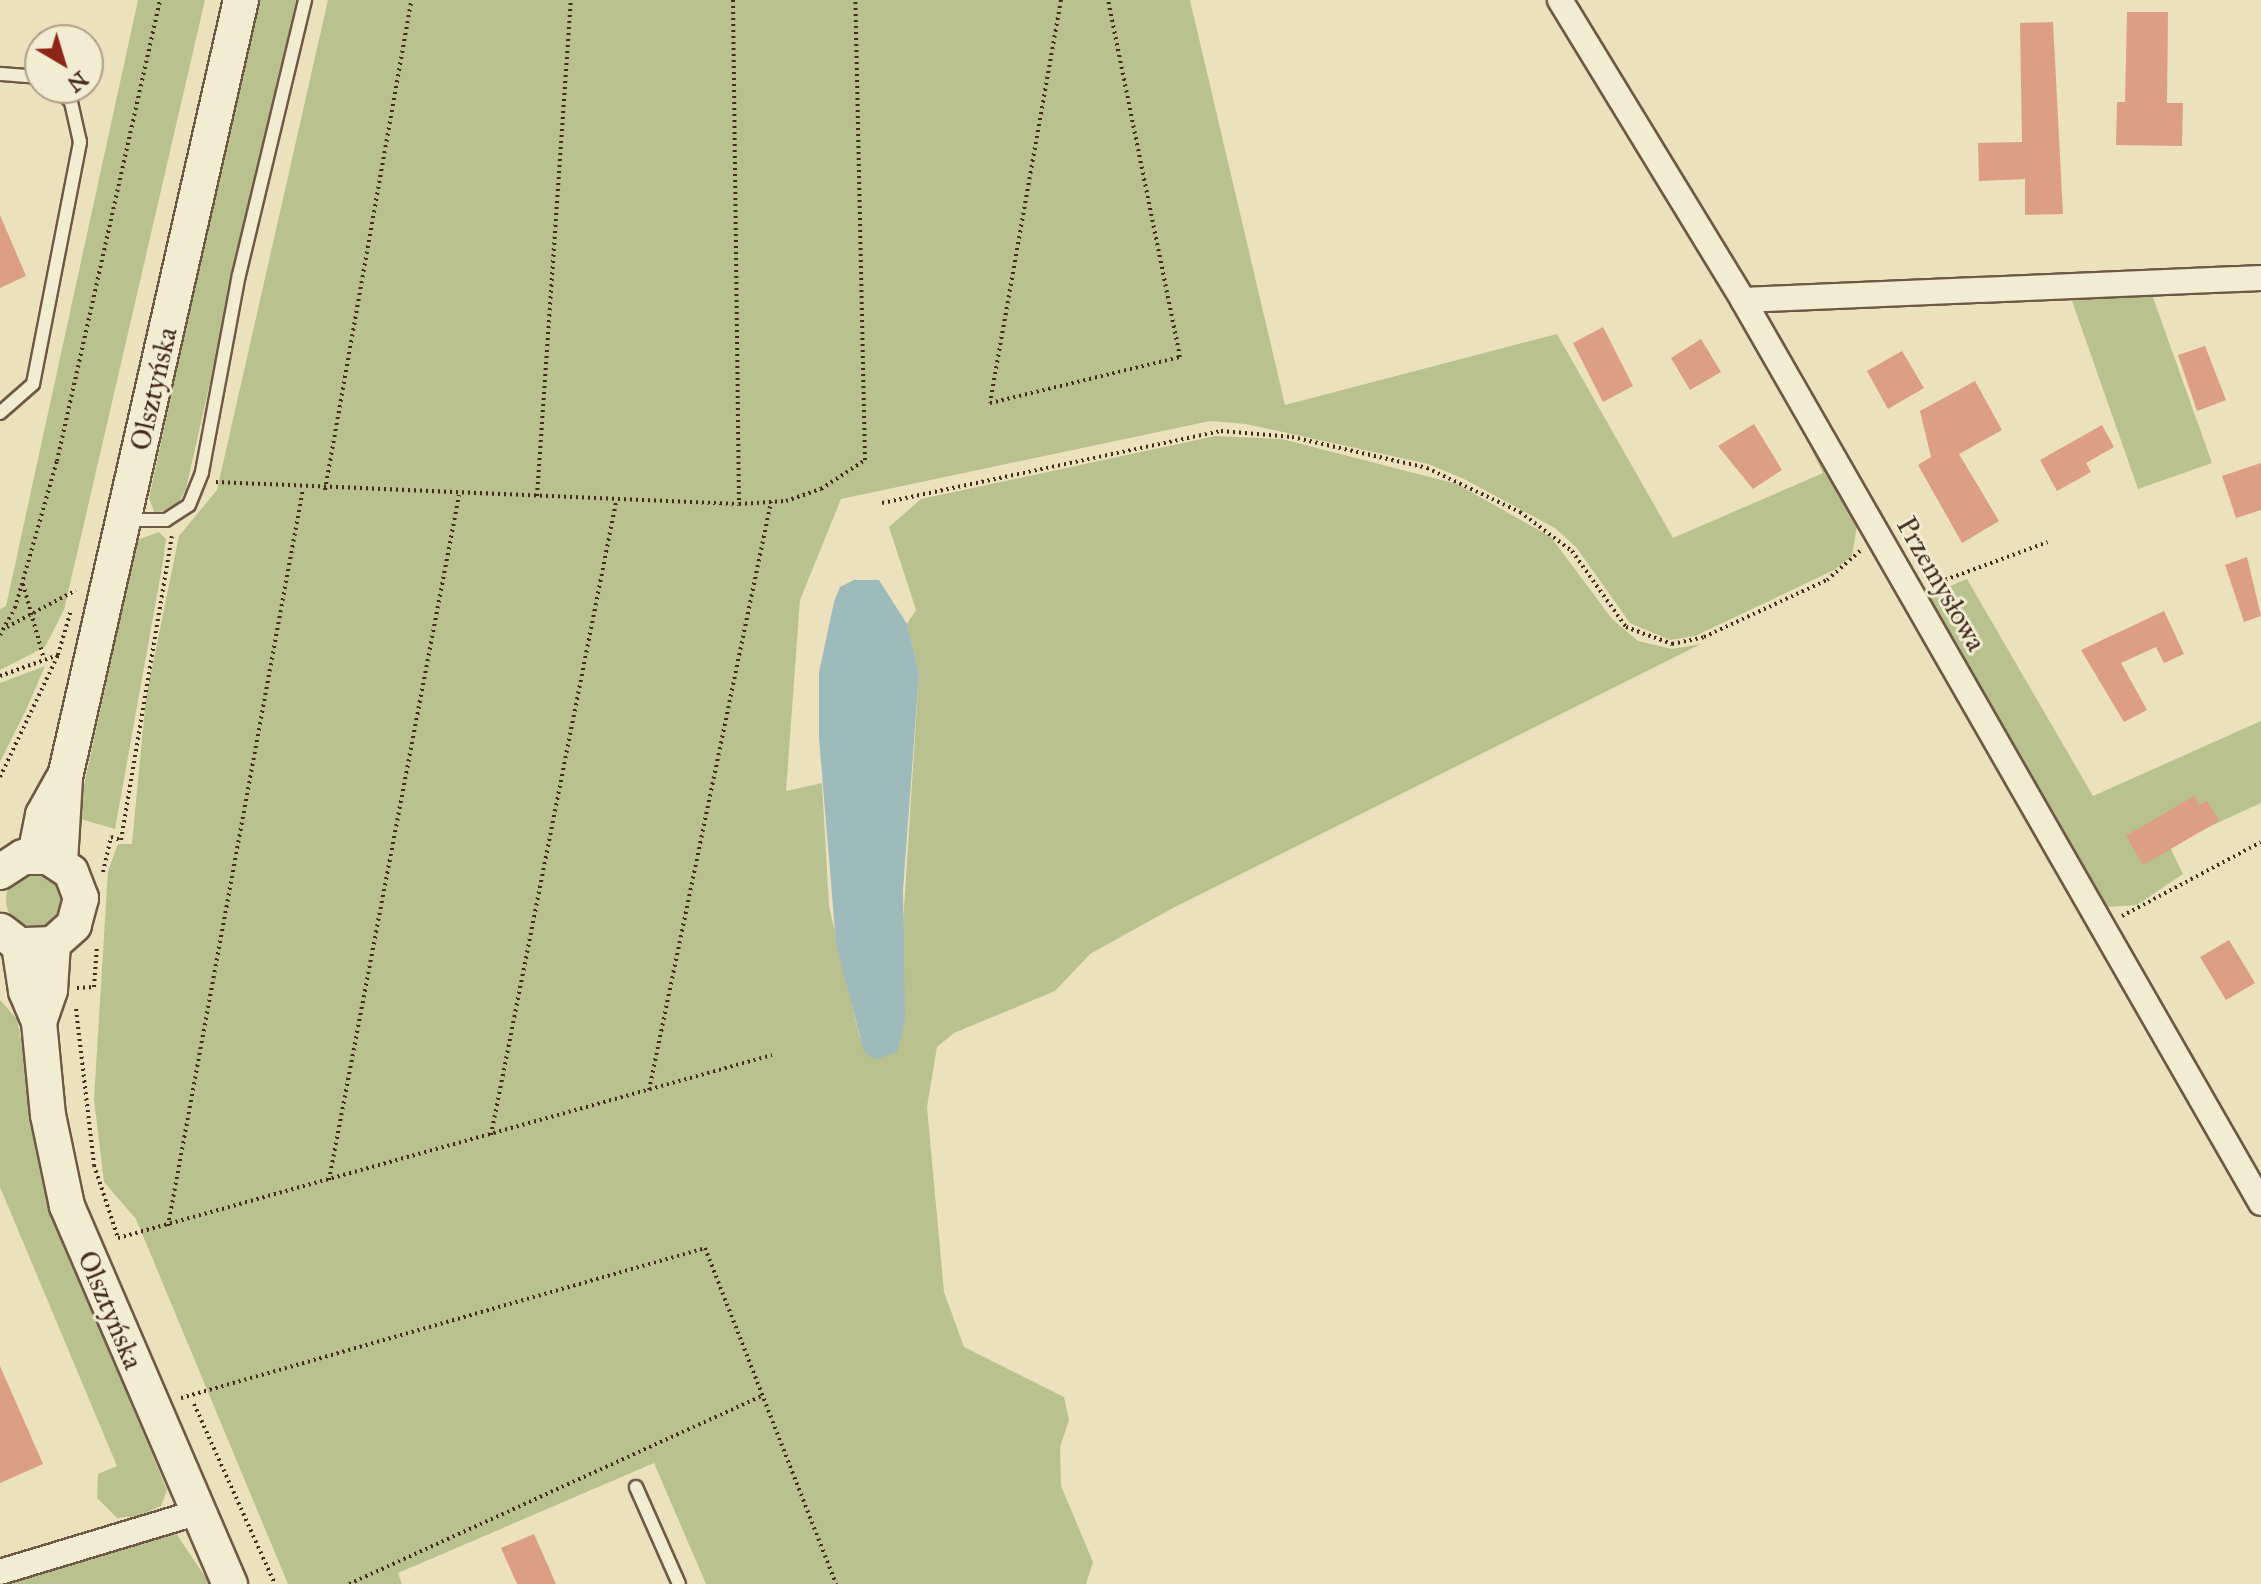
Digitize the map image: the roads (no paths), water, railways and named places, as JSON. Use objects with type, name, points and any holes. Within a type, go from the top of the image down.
[{"type":"main road","name":"Olsztyńska","points":[[48,859],[43,815],[65,777],[241,0]]},
{"type":"main road","points":[[1,870],[48,859],[78,884],[80,912],[53,944],[10,938]]},
{"type":"main road","name":"Olsztyńska","points":[[10,938],[39,1022],[48,1115],[67,1206],[230,1584]]},
{"type":"main road","name":"Olsztyńska","points":[[39,1022],[50,990],[53,944]]},
{"type":"street","name":"Przemysłowa","points":[[1560,0],[1743,300],[2261,1203]]},
{"type":"street","points":[[1743,300],[2261,278]]},
{"type":"street","points":[[0,1572],[199,1512]]},
{"type":"lane","points":[[124,520],[166,520],[189,505],[198,481],[239,275],[305,0]]},
{"type":"lane","points":[[0,74],[24,76]]},
{"type":"lane","points":[[0,413],[33,384],[80,142],[71,104]]},
{"type":"lane","points":[[636,1487],[679,1584]]},
{"type":"water","points":[[854,580],[879,580],[907,624],[919,674],[903,890],[905,1020],[897,1052],[875,1060],[864,1052],[836,943],[819,738],[819,672],[834,602],[840,587]]}]
